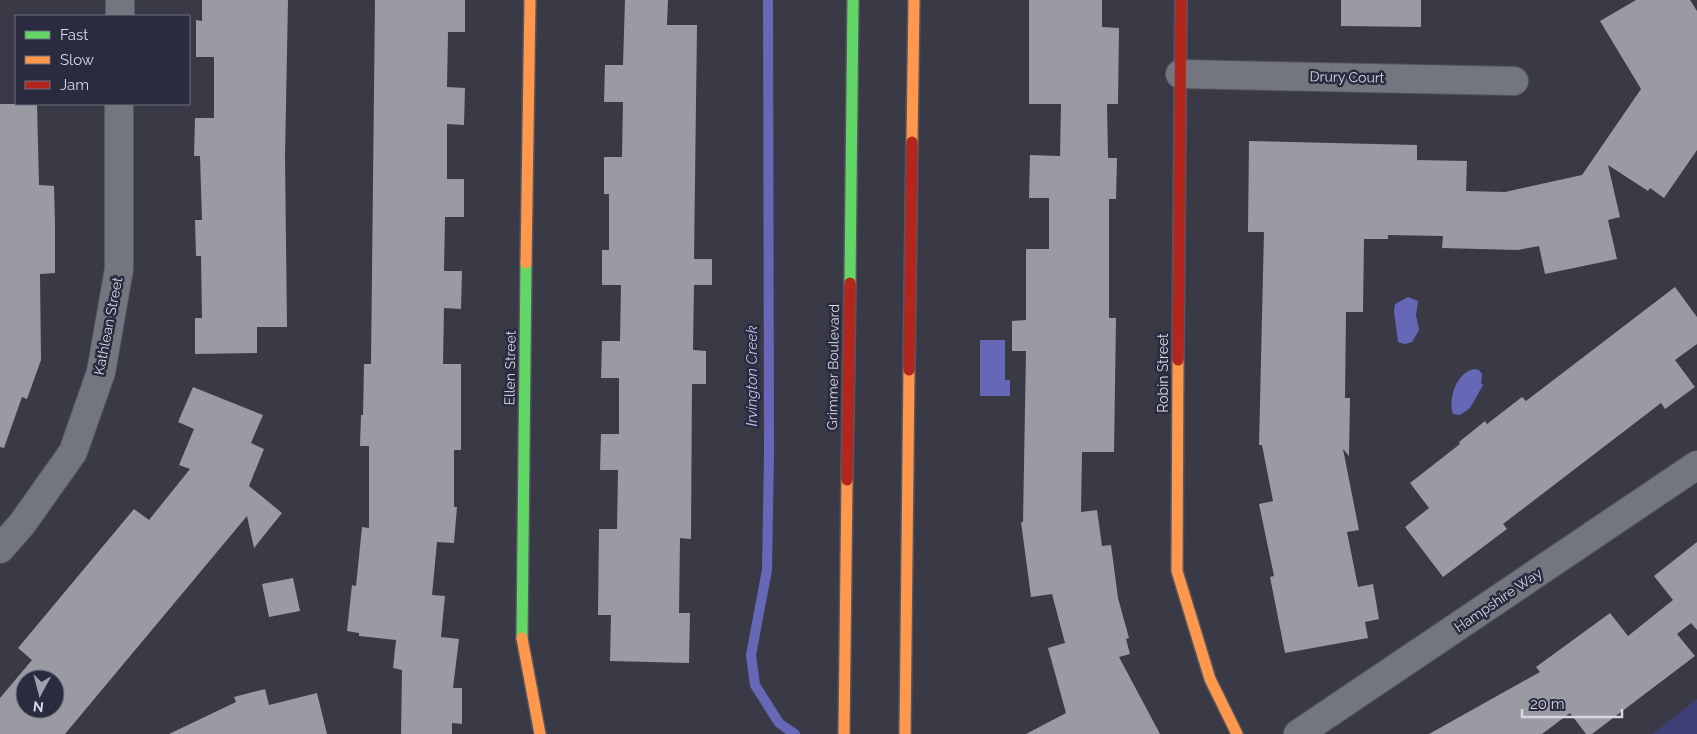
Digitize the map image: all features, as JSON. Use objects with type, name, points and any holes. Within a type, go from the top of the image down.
[{"type":"street","points":[[120,0],[120,15]]},
{"type":"street","name":"Ellen Street","points":[[530,0],[521,630],[540,734]]},
{"type":"street","name":"Grimmer Boulevard","points":[[844,734],[853,0]]},
{"type":"street","points":[[905,734],[914,0]]},
{"type":"street","name":"Robin Street","points":[[1181,0],[1177,571],[1210,679],[1238,734]]},
{"type":"street","name":"Drury Court","points":[[1180,74],[1514,80]]},
{"type":"street","name":"Kathlean Street","points":[[0,549],[22,524],[73,452],[101,372],[119,269],[119,105]]},
{"type":"street","name":"Hampshire Way","points":[[1298,734],[1697,465]]},
{"type":"shaded area","points":[[1408,297],[1418,301],[1416,315],[1419,330],[1412,342],[1405,344],[1398,342],[1394,311],[1395,304]]},
{"type":"shaded area","points":[[980,340],[1005,340],[1005,380],[1010,380],[1010,396],[980,396]]},
{"type":"shaded area","points":[[1474,369],[1479,370],[1482,374],[1481,383],[1483,385],[1470,408],[1460,415],[1453,414],[1452,401],[1455,387],[1462,376]]},
{"type":"shaded area","points":[[1697,699],[1697,734],[1652,734]]},
{"type":"building","points":[[202,0],[288,0],[285,156],[287,327],[257,327],[257,353],[195,354],[195,318],[202,318],[201,256],[196,256],[195,220],[202,220],[200,156],[194,156],[195,118],[214,118],[214,57],[196,57],[196,20],[202,21]]},
{"type":"building","points":[[375,0],[465,0],[465,32],[448,32],[447,87],[465,88],[464,125],[447,124],[447,179],[464,179],[464,217],[445,217],[444,271],[462,271],[461,309],[444,308],[443,364],[461,364],[461,450],[454,450],[454,507],[457,507],[454,543],[437,542],[432,595],[445,596],[441,637],[459,639],[453,688],[462,688],[462,724],[452,723],[452,734],[401,734],[402,670],[393,668],[396,640],[359,636],[359,633],[347,631],[352,585],[356,586],[362,527],[369,528],[369,446],[360,446],[364,364],[371,364]]},
{"type":"building","points":[[625,0],[668,0],[667,25],[697,25],[694,259],[712,259],[712,285],[694,285],[693,350],[706,351],[706,384],[692,384],[691,539],[680,538],[679,613],[690,613],[689,663],[610,661],[611,615],[598,615],[599,529],[617,529],[618,470],[600,470],[601,434],[619,434],[619,378],[601,378],[602,341],[620,341],[621,285],[602,285],[602,250],[609,250],[609,194],[604,194],[604,157],[622,157],[623,102],[604,102],[605,65],[623,65]]},
{"type":"building","points":[[1029,0],[1102,0],[1102,27],[1119,28],[1118,104],[1107,104],[1108,158],[1117,158],[1116,199],[1109,199],[1109,318],[1116,318],[1114,452],[1082,452],[1081,512],[1097,510],[1102,546],[1111,545],[1118,598],[1129,638],[1126,639],[1130,654],[1119,657],[1160,734],[1026,734],[1066,713],[1048,648],[1065,643],[1052,594],[1031,597],[1021,522],[1023,522],[1026,351],[1012,351],[1012,321],[1026,320],[1026,249],[1049,249],[1049,198],[1029,198],[1030,155],[1060,156],[1061,104],[1029,104]]},
{"type":"building","points":[[1341,0],[1421,0],[1421,27],[1341,26]]},
{"type":"building","points":[[1636,0],[1690,0],[1697,11],[1697,150],[1664,198],[1650,188],[1648,191],[1608,165],[1620,217],[1608,220],[1617,259],[1545,274],[1539,246],[1518,250],[1442,248],[1443,236],[1388,235],[1388,239],[1364,239],[1363,312],[1346,312],[1345,398],[1350,398],[1349,456],[1343,449],[1359,530],[1347,532],[1358,587],[1373,584],[1379,619],[1365,622],[1368,638],[1285,653],[1270,577],[1274,576],[1259,504],[1273,501],[1262,445],[1259,445],[1264,232],[1248,232],[1249,141],[1417,145],[1417,160],[1467,161],[1466,191],[1505,192],[1582,175],[1641,89],[1600,21]]},
{"type":"building","points":[[0,104],[37,105],[39,185],[54,186],[55,273],[40,274],[41,360],[27,399],[22,397],[4,448],[0,447]]},
{"type":"building","points":[[1675,287],[1697,317],[1697,344],[1675,360],[1695,387],[1665,409],[1661,403],[1503,524],[1507,529],[1443,577],[1405,527],[1429,508],[1410,483],[1460,444],[1459,442],[1485,421],[1487,424],[1522,397],[1526,401]]},
{"type":"building","points":[[193,387],[263,415],[251,443],[264,449],[249,486],[282,513],[254,548],[247,516],[65,734],[0,734],[0,698],[15,680],[15,719],[65,719],[65,669],[24,669],[32,660],[18,648],[134,509],[149,520],[190,469],[179,465],[194,429],[178,422]]},
{"type":"building","points":[[1697,542],[1697,630],[1691,623],[1677,634],[1695,656],[1592,734],[1586,734],[1570,713],[1542,734],[1429,734],[1540,672],[1536,667],[1610,613],[1628,636],[1673,600],[1654,576]]},
{"type":"building","points":[[293,578],[300,611],[269,617],[262,584]]},
{"type":"building","points":[[265,689],[269,705],[317,693],[327,734],[169,734],[236,702],[234,697]]},
{"type":"waterway","name":"Irvington Creek","points":[[768,0],[769,453],[767,570],[751,655],[755,685],[779,723],[795,734]]},
{"type":"traffic: fast","points":[[850,283],[853,0]]},
{"type":"traffic: fast","points":[[522,638],[526,263]]},
{"type":"traffic: slow","points":[[526,263],[530,0]]},
{"type":"traffic: slow","points":[[912,142],[914,0]]},
{"type":"traffic: slow","points":[[1178,360],[1177,571],[1210,679],[1237,734]]},
{"type":"traffic: slow","points":[[905,734],[909,370]]},
{"type":"traffic: slow","points":[[844,734],[847,480]]},
{"type":"traffic: slow","points":[[522,638],[540,734]]},
{"type":"traffic: jam","points":[[1178,360],[1181,0]]},
{"type":"traffic: jam","points":[[909,370],[912,142]]},
{"type":"traffic: jam","points":[[847,480],[850,283]]}]
